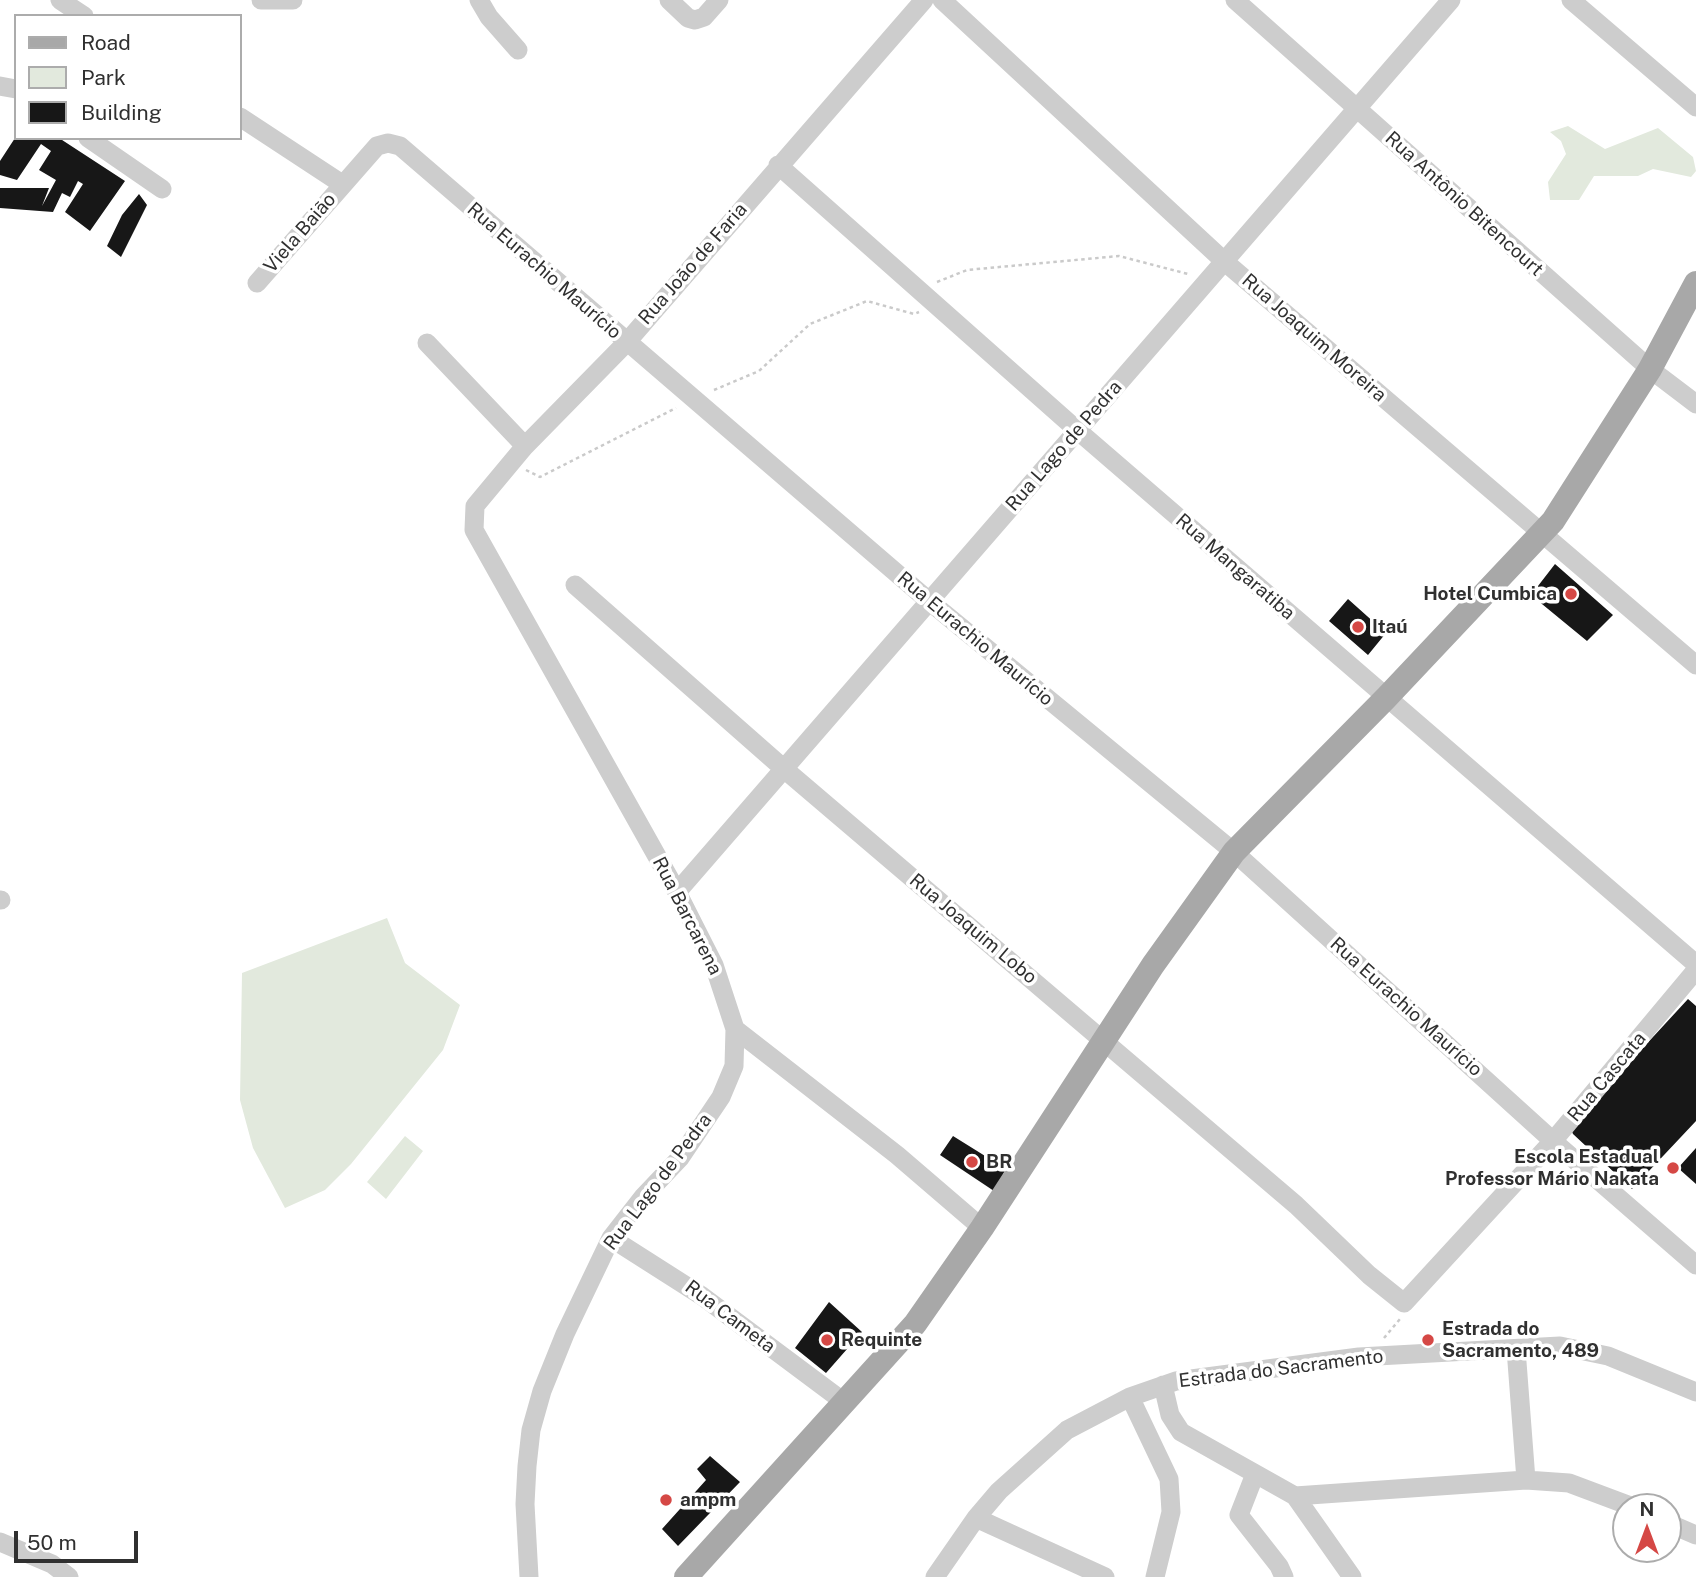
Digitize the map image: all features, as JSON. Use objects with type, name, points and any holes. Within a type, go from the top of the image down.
[{"type":"main road","points":[[685,1577],[915,1324],[982,1228],[1197,901],[1234,852],[1542,534],[1650,369],[1696,284]]},
{"type":"street","points":[[60,0],[81,14]]},
{"type":"street","points":[[261,0],[293,0]]},
{"type":"street","points":[[479,0],[489,17],[518,50]]},
{"type":"street","points":[[675,6],[695,20],[704,16],[719,0]]},
{"type":"street","name":"Rua João de Faria","points":[[474,530],[475,506],[510,463],[626,343],[923,0]]},
{"type":"street","name":"Rua Joaquim Moreira","points":[[943,0],[1225,262],[1696,664]]},
{"type":"street","name":"Rua Antônio Bitencourt","points":[[1235,0],[1650,369],[1696,404]]},
{"type":"street","name":"Rua Lago de Pedra","points":[[677,892],[1451,0]]},
{"type":"street","points":[[1571,0],[1696,107]]},
{"type":"street","points":[[242,118],[342,184]]},
{"type":"street","points":[[91,140],[162,190]]},
{"type":"street","name":"Rua Eurachio Maurício","points":[[342,184],[377,146],[388,143],[400,146],[929,601],[1234,852],[1553,1140],[1696,1265]]},
{"type":"street","name":"Rua Mangaratiba","points":[[778,165],[1077,430],[1696,964]]},
{"type":"street","name":"Viela Baião","points":[[257,283],[342,184]]},
{"type":"street","points":[[427,343],[526,446]]},
{"type":"street","name":"Rua Barcarena","points":[[474,530],[677,892],[714,965],[735,1029]]},
{"type":"street","name":"Rua Joaquim Lobo","points":[[575,585],[783,768],[1296,1205],[1369,1275],[1404,1303]]},
{"type":"street","name":"Rua Cascata","points":[[1404,1303],[1553,1140],[1696,971]]},
{"type":"street","points":[[735,1029],[887,1147],[982,1228]]},
{"type":"street","name":"Rua Lago de Pedra","points":[[529,1577],[525,1504],[531,1430],[542,1391],[565,1334],[611,1238],[643,1197],[680,1158],[721,1097],[733,1066],[735,1029]]},
{"type":"street","name":"Rua Cameta","points":[[611,1238],[702,1296],[844,1402]]},
{"type":"street","name":"Estrada do Sacramento","points":[[935,1577],[976,1518],[999,1492],[1068,1430],[1130,1397],[1175,1381],[1359,1357],[1560,1346],[1586,1350],[1696,1392]]},
{"type":"street","points":[[1516,1349],[1526,1480]]},
{"type":"street","points":[[1163,1385],[1170,1415],[1189,1439],[1295,1496],[1352,1577]]},
{"type":"street","points":[[1130,1397],[1169,1479],[1171,1512],[1155,1577]]},
{"type":"street","points":[[1161,1462],[1164,1450],[1169,1444],[1189,1439]]},
{"type":"street","points":[[1255,1474],[1239,1515],[1279,1566],[1284,1577]]},
{"type":"street","points":[[1295,1496],[1526,1480],[1569,1483],[1612,1499]]},
{"type":"street","points":[[976,1518],[1105,1577]]},
{"type":"street","points":[[0,1542],[52,1564],[69,1577]]},
{"type":"path","points":[[510,463],[540,477],[693,399],[759,371],[810,324],[867,301],[915,314],[934,303],[934,283],[967,270],[1119,256],[1209,279]]},
{"type":"path","points":[[1359,1357],[1360,1346],[1378,1345],[1403,1315],[1404,1303]]},
{"type":"green space","points":[[1568,126],[1605,149],[1658,128],[1693,157],[1696,171],[1691,177],[1653,169],[1638,176],[1594,176],[1579,200],[1550,200],[1548,182],[1566,154],[1561,141],[1550,132]]},
{"type":"green space","points":[[387,918],[405,963],[460,1005],[443,1050],[351,1164],[325,1190],[285,1208],[253,1148],[240,1100],[242,973]]},
{"type":"green space","points":[[405,1136],[423,1151],[386,1199],[367,1182]]},
{"type":"building","points":[[14,140],[62,140],[125,181],[90,231],[65,212],[83,184],[78,181],[70,197],[62,193],[53,212],[0,208],[0,188],[49,188],[42,206],[56,180],[39,170],[51,151],[41,144],[17,180],[0,175],[0,161]]},
{"type":"building","points":[[139,194],[147,205],[121,257],[107,246],[122,215]]},
{"type":"building","points":[[1555,564],[1613,615],[1587,641],[1531,595]]},
{"type":"building","name":"Itaú","points":[[1348,599],[1386,633],[1368,655],[1329,621]]},
{"type":"building","points":[[1688,999],[1696,1006],[1696,1121],[1632,1189],[1573,1134],[1570,1127]]},
{"type":"building","name":"BR","points":[[953,1136],[1006,1169],[994,1191],[940,1155]]},
{"type":"building","points":[[1696,1148],[1696,1184],[1678,1168]]},
{"type":"building","name":"Requinte","points":[[829,1302],[862,1332],[826,1373],[795,1348]]},
{"type":"building","points":[[710,1456],[740,1482],[678,1546],[662,1529],[706,1480],[697,1469]]},
{"type":"place","name":"Hotel Cumbica","points":[[1571,594]]},
{"type":"place","name":"Itaú","points":[[1358,627]]},
{"type":"place","name":"BR","points":[[972,1162]]},
{"type":"place","name":"Escola Estadual Professor Mário Nakata","points":[[1673,1168]]},
{"type":"place","name":"Requinte","points":[[827,1340]]},
{"type":"place","name":"Estrada do Sacramento, 489","points":[[1428,1340]]},
{"type":"place","name":"ampm","points":[[666,1500]]}]
